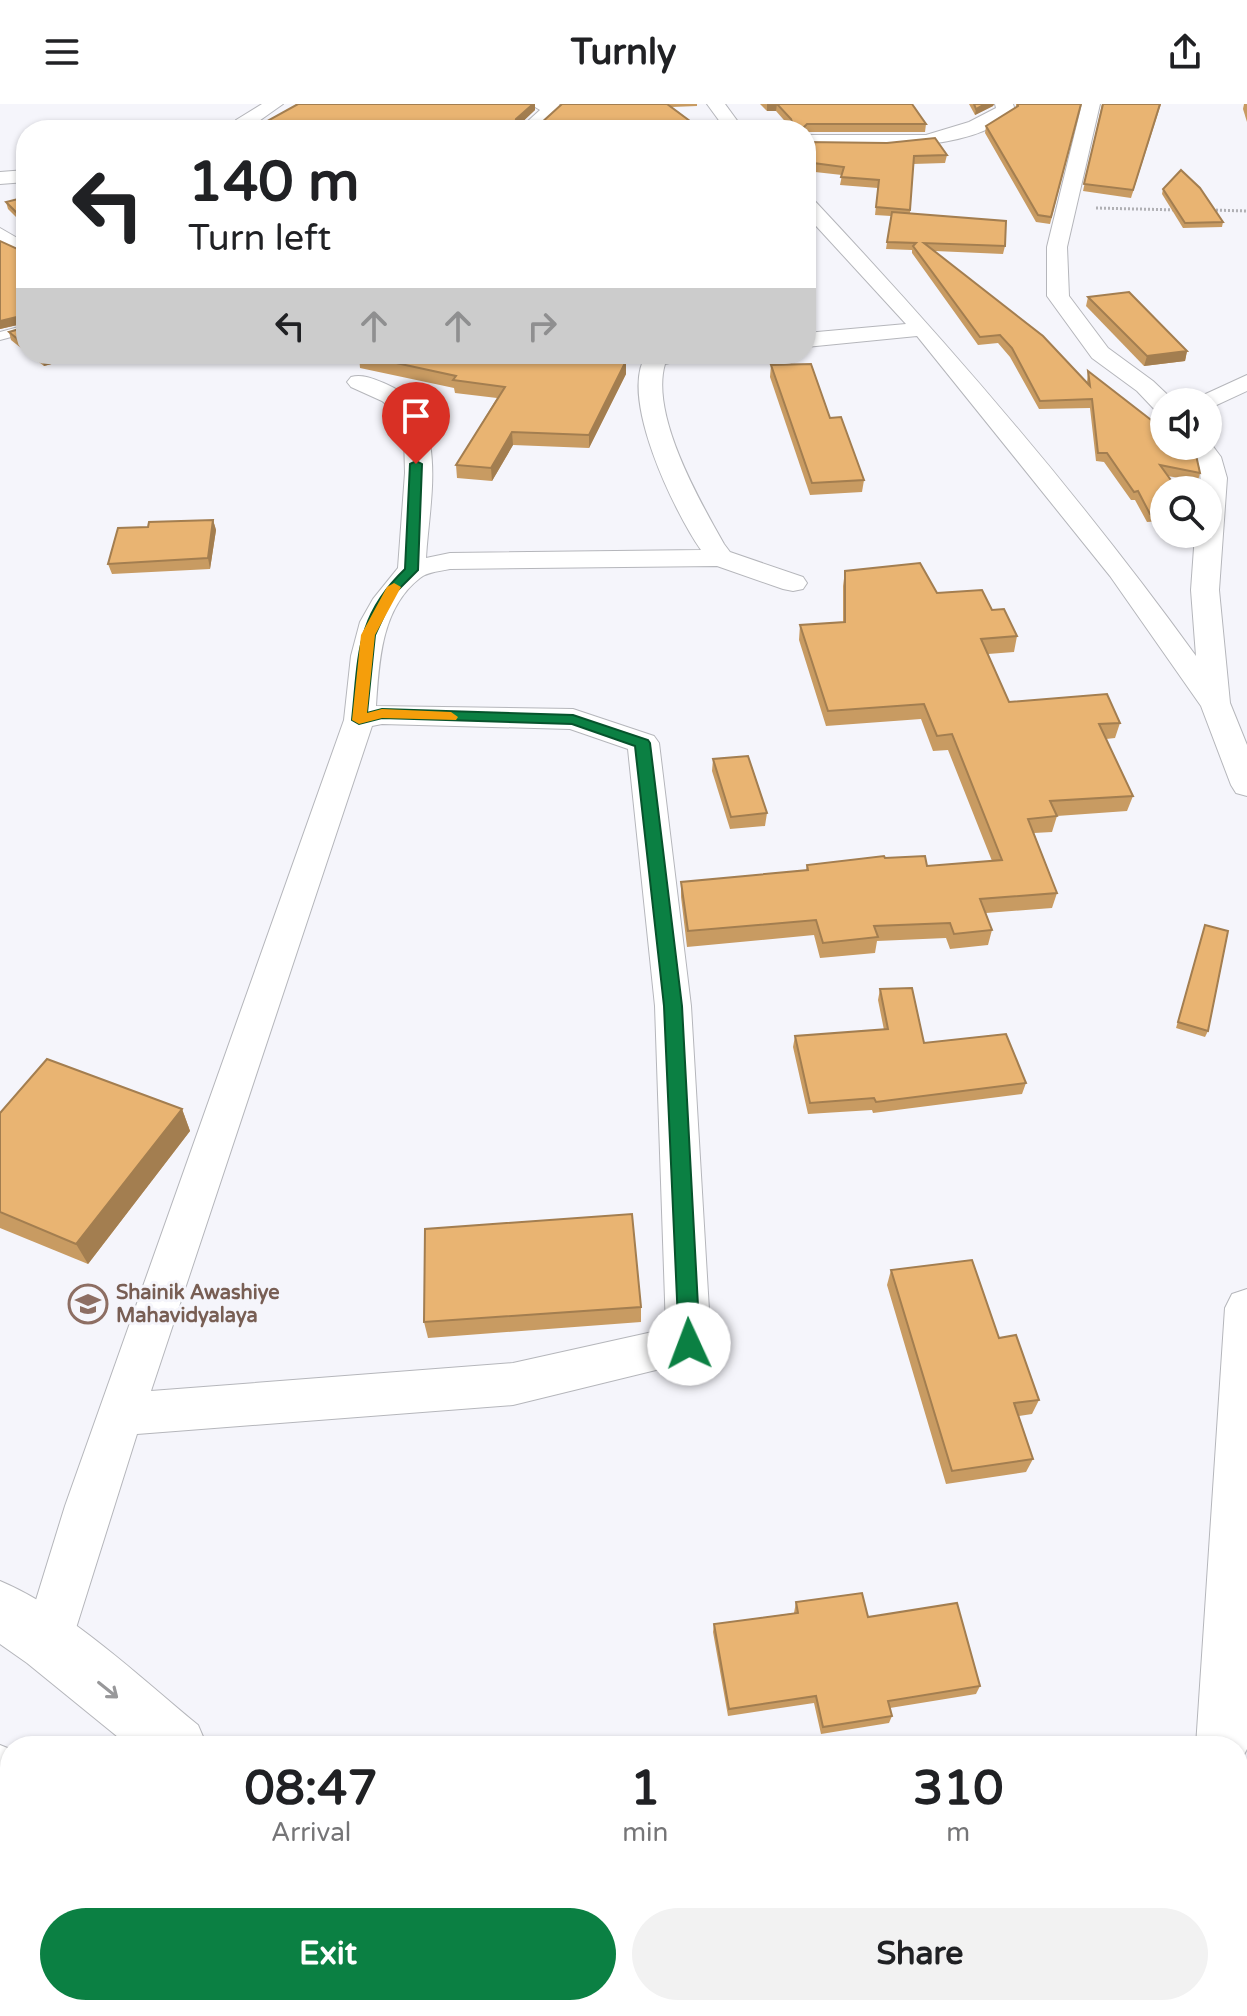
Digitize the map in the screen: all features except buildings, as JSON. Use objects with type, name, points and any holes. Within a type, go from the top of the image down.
[{"type":"main road","points":[[0,1610],[48,1642],[165,1736]]},
{"type":"street","points":[[248,120],[274,104]]},
{"type":"street","points":[[539,104],[553,108],[539,120]]},
{"type":"street","points":[[816,141],[927,141],[975,126],[1006,110],[1004,104]]},
{"type":"street","points":[[1091,104],[1057,247],[1058,296],[1100,353],[1150,391]]},
{"type":"street","points":[[816,217],[923,329],[1120,570],[1216,705],[1247,785]]},
{"type":"street","points":[[816,339],[923,329]]},
{"type":"street","points":[[654,364],[649,383],[663,443],[705,541],[720,558]]},
{"type":"street","points":[[359,382],[381,389],[397,400],[413,420],[416,480],[412,570]]},
{"type":"street","points":[[1222,395],[1247,382]]},
{"type":"street","points":[[1207,548],[1205,590],[1216,705]]},
{"type":"street","points":[[48,1642],[121,1414],[359,720],[368,635],[388,593],[412,570],[450,561],[720,558],[793,583]]},
{"type":"street","points":[[121,1414],[513,1384],[689,1344],[673,1006],[643,743],[573,719],[382,714],[359,720]]},
{"type":"street","points":[[1223,1736],[1240,1543],[1247,1308]]},
{"type":"path","points":[[1068,207],[1178,210]]},
{"type":"path","points":[[1206,210],[1247,211]]},
{"type":"slow traffic","points":[[394,587],[388,593],[368,635],[359,720],[382,714],[451,717]]},
{"type":"place","name":"Shainik Awashiye Mahavidyalaya","points":[[88,1304]]},
{"type":"route","points":[[416,464],[412,570],[388,593],[368,635],[359,720],[382,714],[573,719],[643,743],[673,1006],[685,1205],[689,1344]]}]
